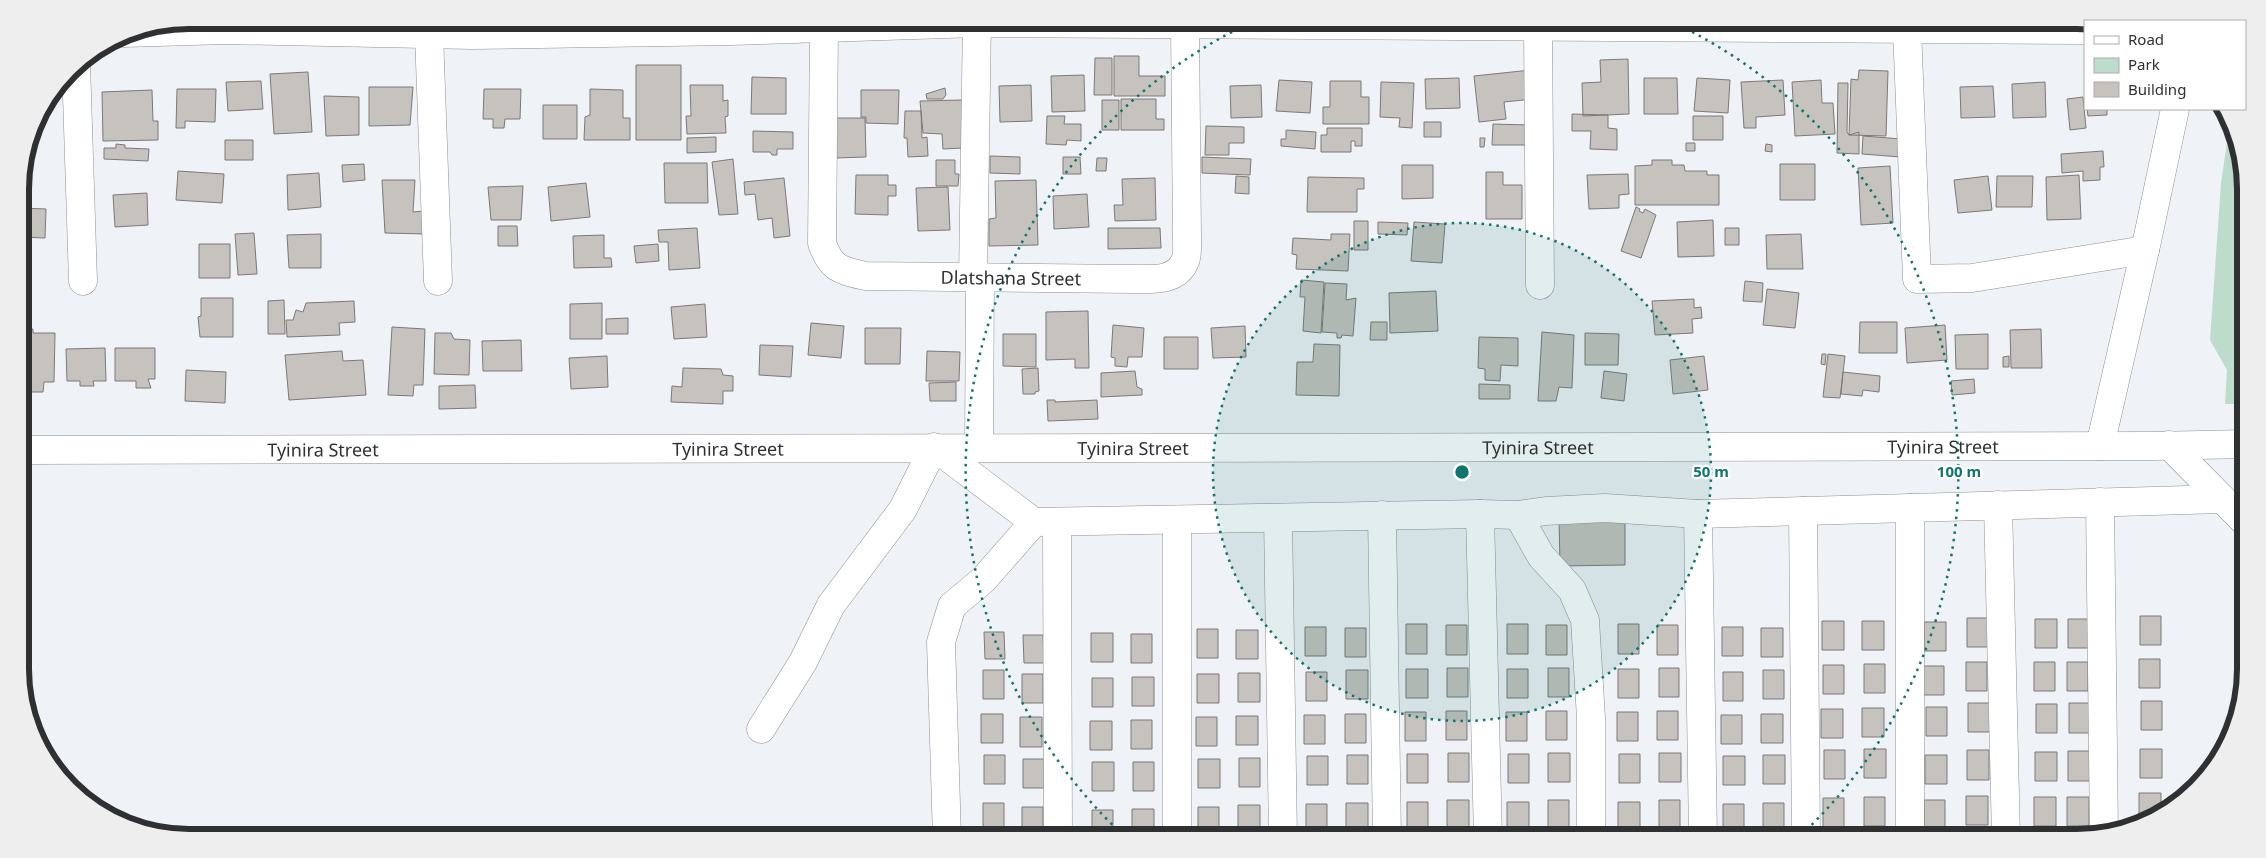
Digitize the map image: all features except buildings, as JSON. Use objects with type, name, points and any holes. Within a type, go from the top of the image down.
[{"type":"street","points":[[315,29],[429,34],[460,29]]},
{"type":"street","name":"Dlatshana Street","points":[[824,29],[822,243],[836,268],[865,276],[1160,279],[1176,273],[1185,261],[1187,238],[1185,29]]},
{"type":"street","points":[[977,29],[979,447]]},
{"type":"street","points":[[1538,29],[1540,285]]},
{"type":"street","points":[[1907,29],[1917,279],[1972,278],[2145,250]]},
{"type":"street","points":[[1996,29],[2084,30]]},
{"type":"street","points":[[429,34],[438,280]]},
{"type":"street","points":[[76,76],[83,281]]},
{"type":"street","points":[[2100,446],[2175,110]]},
{"type":"street","name":"Tyinira Street","points":[[29,450],[236,452],[934,447],[2169,446],[2237,444]]},
{"type":"street","points":[[2169,446],[2237,514]]},
{"type":"street","points":[[761,729],[803,662],[832,605],[903,509],[934,447],[1045,522],[1480,514],[1518,516],[1546,511],[1605,508],[1698,514],[2222,499]]},
{"type":"street","points":[[2100,502],[2104,827]]},
{"type":"street","points":[[1998,505],[2006,829]]},
{"type":"street","points":[[1910,508],[1910,829]]},
{"type":"street","points":[[1802,511],[1806,829]]},
{"type":"street","points":[[1480,514],[1488,829]]},
{"type":"street","points":[[1698,514],[1703,829]]},
{"type":"street","points":[[1382,516],[1387,829]]},
{"type":"street","points":[[1518,516],[1541,556],[1572,590],[1585,620],[1591,718],[1592,829]]},
{"type":"street","points":[[1278,518],[1283,829]]},
{"type":"street","points":[[1177,520],[1177,829]]},
{"type":"street","points":[[947,829],[941,642],[952,606],[1045,522]]},
{"type":"street","points":[[1045,522],[1058,829]]},
{"type":"green space","points":[[2228,136],[2236,168],[2237,189],[2237,404],[2225,404],[2227,370],[2210,340],[2221,183]]}]
